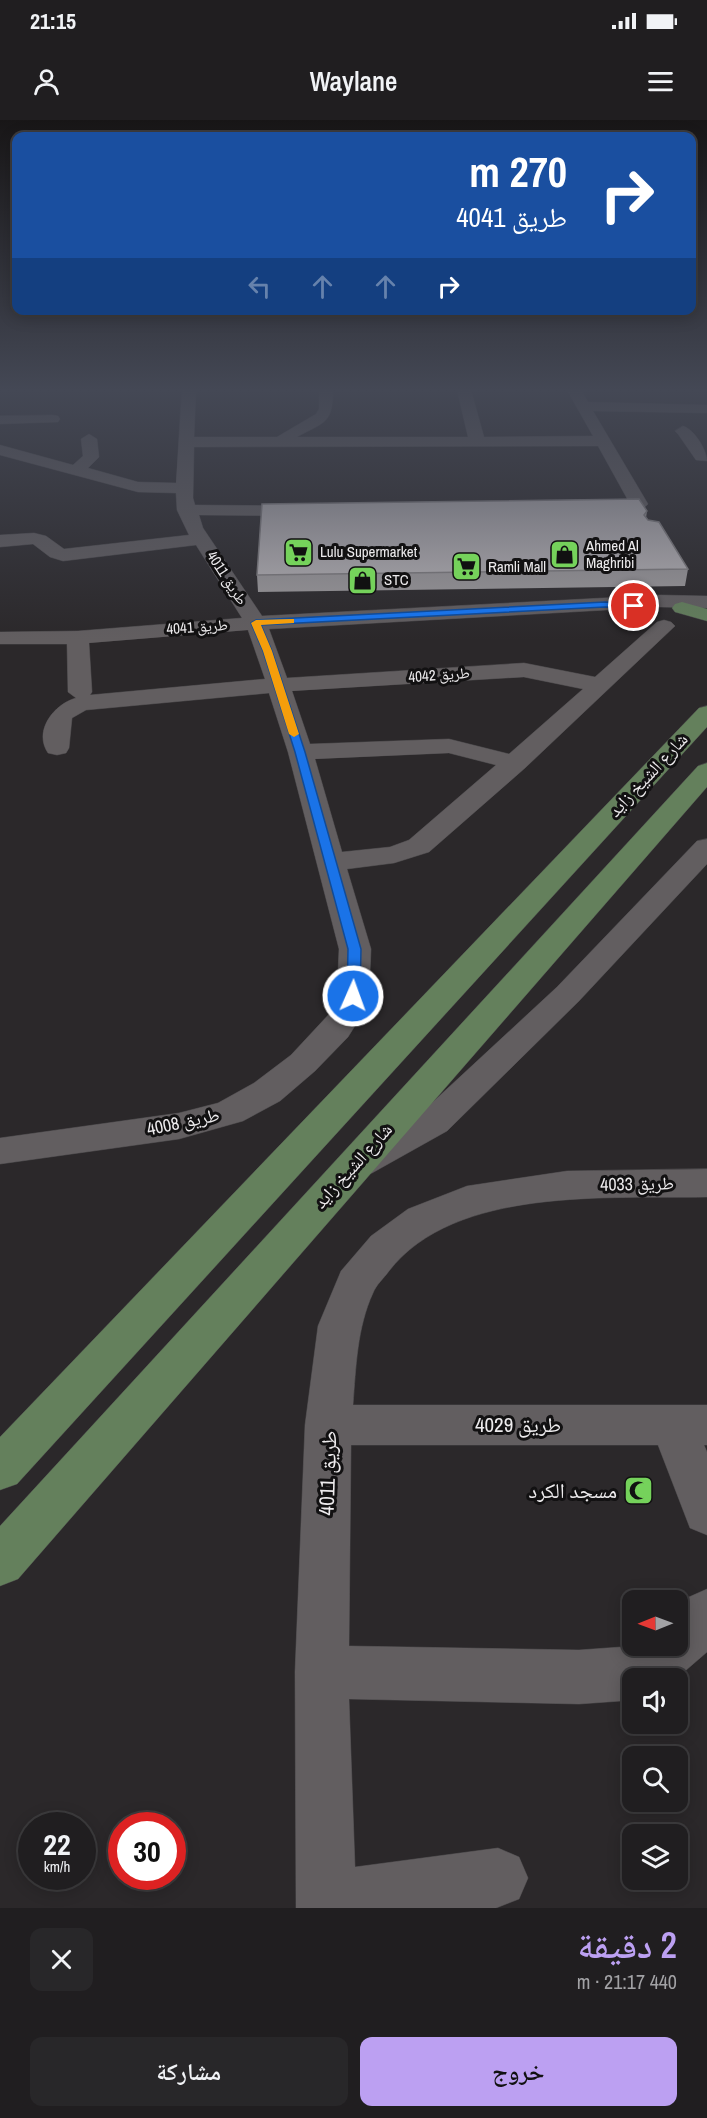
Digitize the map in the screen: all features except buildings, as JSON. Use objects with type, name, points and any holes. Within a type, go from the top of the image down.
[{"type":"main road","points":[[673,617],[707,613]]},
{"type":"main road","name":"شارع الشيخ زايد","points":[[0,1469],[707,713]]},
{"type":"main road","name":"شارع الشيخ زايد","points":[[0,1562],[707,771]]},
{"type":"street","points":[[85,473],[185,499],[323,511]]},
{"type":"street","points":[[185,499],[186,473]]},
{"type":"street","points":[[579,508],[638,510],[638,501],[624,473]]},
{"type":"street","name":"طريق 4011","points":[[185,499],[202,539],[256,623],[267,651],[300,752],[355,949],[353,996]]},
{"type":"street","name":"طريق 4011","points":[[0,541],[37,539],[43,541],[50,550],[63,555],[202,539]]},
{"type":"street","name":"طريق 4041","points":[[0,638],[78,637],[256,623],[660,601],[707,602]]},
{"type":"street","name":"طريق 4041","points":[[605,605],[673,617]]},
{"type":"street","points":[[331,862],[394,855],[412,850],[516,763],[673,617]]},
{"type":"street","points":[[78,637],[90,696]]},
{"type":"street","name":"طريق 4042","points":[[57,748],[57,720],[90,696],[524,670],[599,686]]},
{"type":"street","points":[[300,752],[449,746],[516,763]]},
{"type":"street","points":[[354,1165],[434,1122],[568,994],[707,847]]},
{"type":"street","name":"طريق 4008","points":[[0,1151],[179,1126],[230,1112],[267,1092],[303,1063],[336,1029],[347,1013],[353,996]]},
{"type":"street","name":"طريق 4033","points":[[567,1185],[707,1183]]},
{"type":"street","name":"طريق 4011","points":[[326,1904],[322,1672],[328,1425],[339,1326],[356,1284],[385,1247],[422,1220],[467,1201],[567,1185]]},
{"type":"street","name":"طريق 4029","points":[[328,1425],[690,1425]]},
{"type":"street","points":[[690,1425],[707,1512]]},
{"type":"street","points":[[688,1634],[707,1615]]},
{"type":"street","points":[[322,1672],[579,1677],[621,1674],[653,1664],[663,1656]]},
{"type":"street","points":[[326,1904],[498,1878]]},
{"type":"slow traffic","points":[[291,621],[256,623],[294,734]]},
{"type":"place","name":"Lulu Supermarket","points":[[299,552]]},
{"type":"place","name":"Ahmed Al Maghribi","points":[[565,555]]},
{"type":"place","name":"Ramli Mall","points":[[467,567]]},
{"type":"place","name":"STC","points":[[363,580]]},
{"type":"place","name":"مسجد الكرد","points":[[638,1491]]},
{"type":"route","points":[[353,996],[355,949],[300,752],[256,623],[605,605],[634,606]]}]
